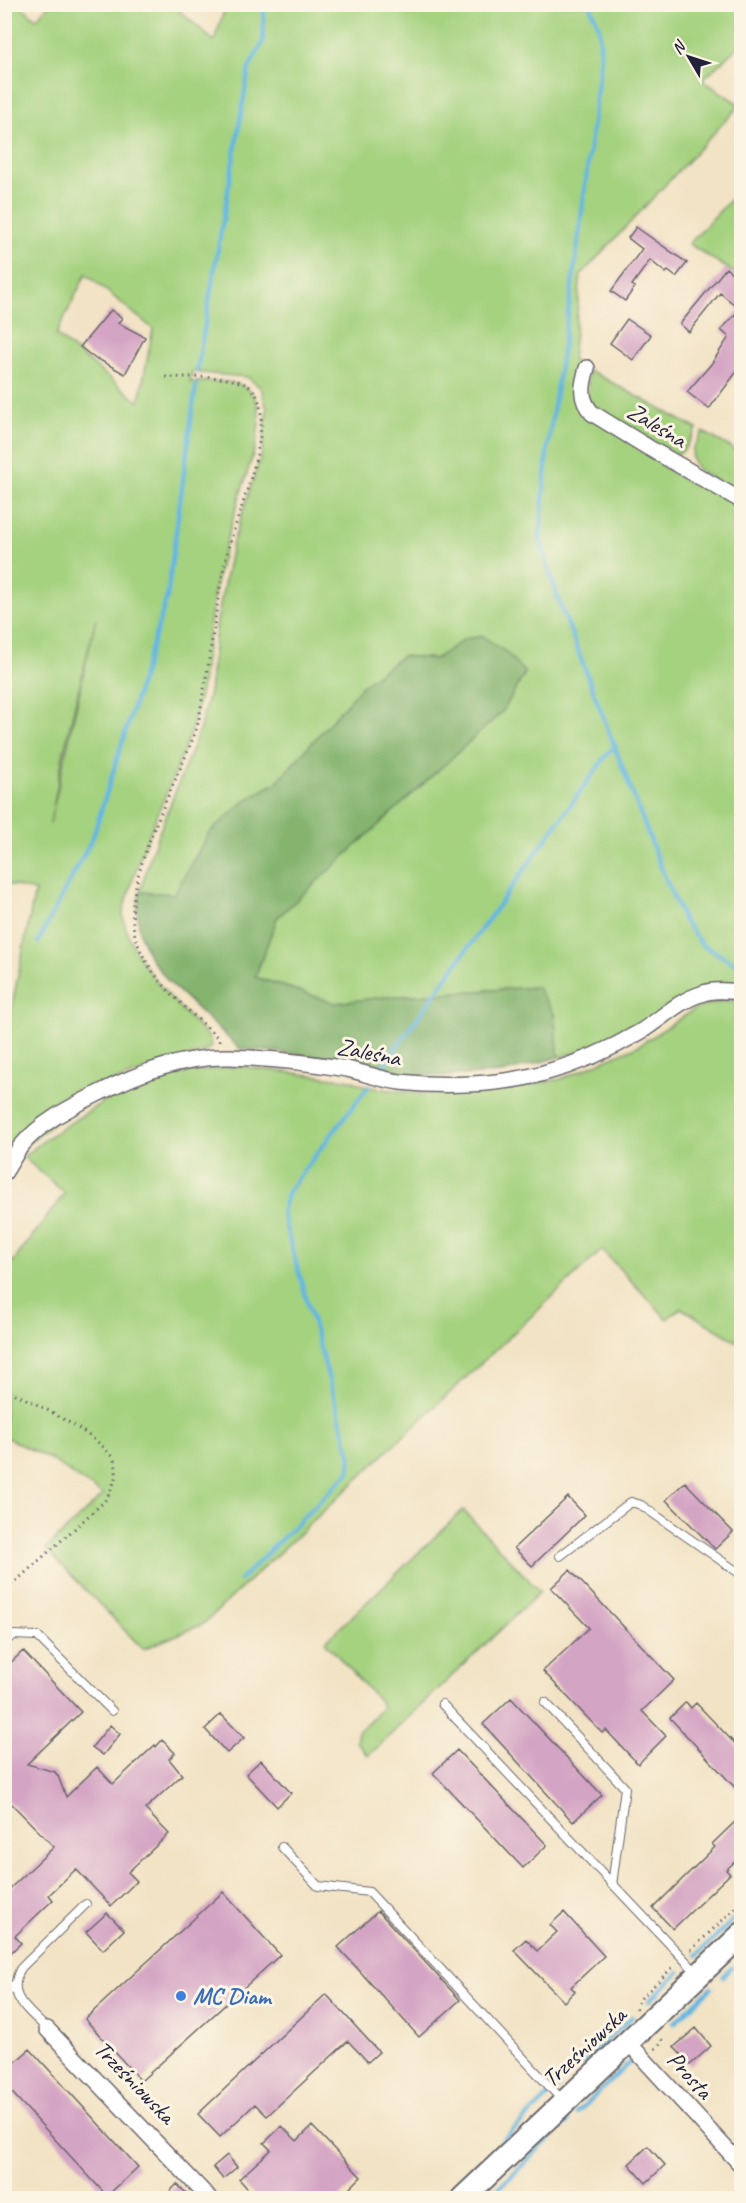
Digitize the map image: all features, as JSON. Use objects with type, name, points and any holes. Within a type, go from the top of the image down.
[{"type":"main road","name":"Trześniowska","points":[[463,2199],[741,1934]]},
{"type":"street","name":"Zaleśna","points":[[587,368],[581,391],[585,405],[592,413],[741,501]]},
{"type":"street","name":"Zaleśna","points":[[4,1173],[21,1146],[39,1128],[94,1095],[163,1067],[228,1057],[345,1069],[397,1082],[428,1085],[510,1079],[544,1073],[615,1045],[684,1001],[702,993],[741,992]]},
{"type":"street","name":"Trześniowska","points":[[47,2029],[209,2199]]},
{"type":"street","name":"Prosta","points":[[628,2042],[741,2166]]},
{"type":"lane","points":[[560,1556],[632,1502],[641,1505],[741,1575]]},
{"type":"lane","points":[[4,1643],[13,1635],[37,1636],[112,1711]]},
{"type":"lane","points":[[545,1702],[625,1788],[612,1885]]},
{"type":"lane","points":[[442,1704],[699,1975]]},
{"type":"lane","points":[[282,1848],[318,1886],[369,1892],[564,2103]]},
{"type":"lane","points":[[14,1989],[15,1978],[21,1968],[86,1904]]},
{"type":"lane","points":[[4,1980],[14,1989],[19,2000],[47,2029]]},
{"type":"path","points":[[166,377],[226,379],[243,382],[252,388],[260,400],[261,441],[229,548],[215,611],[207,675],[197,728],[140,866],[131,906],[135,935],[141,953],[155,974],[217,1037],[228,1057]]},
{"type":"path","points":[[4,1389],[52,1413],[98,1442],[110,1452],[116,1465],[112,1489],[104,1502],[4,1592]]},
{"type":"green space","points":[[5,5],[20,5],[36,19],[49,5],[173,5],[214,41],[226,5],[741,5],[741,44],[702,80],[740,105],[581,275],[572,360],[581,365],[579,396],[741,506],[741,982],[724,984],[623,1036],[581,1052],[559,1057],[554,1014],[536,987],[385,997],[335,1003],[255,977],[277,918],[346,853],[465,639],[435,659],[402,656],[364,684],[276,783],[246,800],[209,833],[174,894],[140,892],[152,851],[199,731],[209,693],[217,620],[232,545],[262,453],[267,409],[261,388],[247,377],[192,372],[190,382],[234,383],[249,390],[254,396],[259,413],[258,432],[218,574],[201,691],[193,724],[178,767],[135,871],[123,913],[127,933],[145,966],[170,997],[210,1039],[211,1047],[104,1085],[5,1161],[5,1041],[35,891],[8,884],[4,887]],"holes":[[[86,274],[153,329],[139,402],[56,335]],[[96,618],[51,817],[64,751]]]},
{"type":"green space","points":[[741,188],[741,277],[689,244]]},
{"type":"green space","points":[[589,370],[697,429],[683,451],[676,455],[596,410],[587,398]]},
{"type":"green space","points":[[703,432],[741,453],[741,497],[696,468],[692,458],[693,448]]},
{"type":"green space","points":[[482,636],[506,652],[525,673],[503,711],[277,918],[255,977],[335,1003],[385,997],[537,987],[554,1014],[559,1057],[502,1073],[445,1076],[391,1075],[339,1059],[239,1048],[168,981],[149,956],[140,934],[137,910],[140,892],[174,894],[209,833],[246,800],[276,783],[364,684],[402,656],[435,659],[465,639]]},
{"type":"green space","points":[[726,1000],[741,1003],[741,1344],[681,1308],[667,1319],[602,1250],[203,1624],[143,1649],[46,1549],[103,1495],[50,1459],[5,1437],[4,1255],[13,1262],[65,1193],[23,1157],[48,1137],[103,1102],[172,1075],[236,1066],[351,1080],[368,1087],[423,1094],[504,1089],[561,1079],[638,1046],[696,1008]]},
{"type":"green space","points":[[463,1510],[540,1592],[368,1756],[356,1741],[358,1732],[382,1708],[381,1703],[325,1642]]},
{"type":"building","points":[[636,227],[687,263],[676,277],[668,271],[666,273],[650,260],[632,285],[635,287],[625,301],[611,291],[642,249],[628,238]]},
{"type":"building","points":[[726,268],[741,281],[741,366],[709,409],[687,392],[712,363],[729,337],[721,330],[740,309],[720,293],[689,332],[680,324]]},
{"type":"building","points":[[111,310],[122,318],[118,323],[145,337],[125,374],[97,360],[80,347]]},
{"type":"building","points":[[627,319],[651,335],[633,360],[610,343]]},
{"type":"building","points":[[685,1482],[733,1532],[715,1549],[666,1500]]},
{"type":"building","points":[[568,1497],[585,1515],[532,1566],[514,1548]]},
{"type":"building","points":[[570,1570],[674,1680],[642,1711],[666,1736],[638,1764],[606,1730],[602,1733],[543,1671],[589,1628],[551,1588]]},
{"type":"building","points":[[23,1651],[81,1712],[27,1764],[55,1772],[66,1797],[97,1767],[113,1784],[162,1740],[175,1753],[169,1759],[182,1775],[145,1809],[169,1834],[128,1872],[137,1881],[111,1906],[76,1869],[49,1895],[53,1900],[15,1936],[21,1943],[4,1959],[4,1894],[54,1847],[4,1796],[4,1669]]},
{"type":"building","points":[[511,1698],[602,1795],[573,1822],[483,1724]]},
{"type":"building","points":[[686,1702],[691,1708],[696,1703],[741,1750],[741,1794],[670,1718]]},
{"type":"building","points":[[221,1714],[244,1738],[227,1753],[205,1729]]},
{"type":"building","points":[[110,1725],[120,1734],[103,1755],[92,1747]]},
{"type":"building","points":[[457,1750],[547,1845],[523,1868],[433,1773]]},
{"type":"building","points":[[261,1760],[291,1793],[277,1807],[246,1774]]},
{"type":"building","points":[[741,1816],[741,1856],[726,1870],[730,1874],[673,1929],[653,1908],[715,1847],[712,1844]]},
{"type":"building","points":[[223,1892],[280,1955],[141,2081],[85,2019]]},
{"type":"building","points":[[378,1911],[460,2000],[419,2037],[338,1947]]},
{"type":"building","points":[[564,1912],[604,1956],[571,1987],[575,1991],[564,2002],[514,1950],[526,1939],[537,1951],[557,1932],[550,1925]]},
{"type":"building","points":[[107,1913],[124,1930],[103,1950],[86,1932]]},
{"type":"building","points":[[326,1994],[379,2052],[368,2062],[348,2041],[267,2116],[255,2104],[220,2137],[198,2114]]},
{"type":"building","points":[[696,2028],[711,2046],[690,2065],[674,2047]]},
{"type":"building","points":[[30,2049],[138,2167],[107,2196],[4,2084],[4,2072]]},
{"type":"building","points":[[282,2126],[297,2141],[312,2126],[361,2177],[339,2199],[257,2199],[239,2179],[271,2150],[264,2143]]},
{"type":"building","points":[[648,2146],[665,2165],[646,2183],[629,2164]]},
{"type":"building","points":[[227,2155],[237,2167],[223,2179],[213,2167]]},
{"type":"building","points":[[177,2184],[192,2199],[163,2199]]},
{"type":"waterway","points":[[197,371],[249,68],[263,42],[264,4]]},
{"type":"waterway","points":[[589,4],[599,26],[601,58],[576,259],[547,452],[540,540],[557,596],[663,873],[684,921],[702,945],[742,967]]},
{"type":"waterway","points":[[38,942],[93,837],[167,597],[196,385]]},
{"type":"waterway","points":[[383,1066],[608,753],[616,746]]},
{"type":"waterway","points":[[240,1580],[349,1472],[351,1457],[282,1213],[288,1191],[368,1087]]},
{"type":"waterway","points":[[697,1955],[736,1917]]},
{"type":"waterway","points":[[723,1976],[732,1968]]},
{"type":"waterway","points":[[649,2001],[679,1972]]},
{"type":"waterway","points":[[674,2023],[711,1988]]},
{"type":"waterway","points":[[579,2066],[632,2017]]},
{"type":"waterway","points":[[577,2113],[632,2060]]},
{"type":"waterway","points":[[494,2149],[558,2087]]},
{"type":"waterway","points":[[561,2128],[568,2122]]},
{"type":"waterway","points":[[499,2188],[551,2137]]},
{"type":"waterway","points":[[460,2180],[480,2161]]},
{"type":"waterway","points":[[441,2198],[449,2191]]},
{"type":"place","name":"MC Diam","points":[[181,1996]]}]
